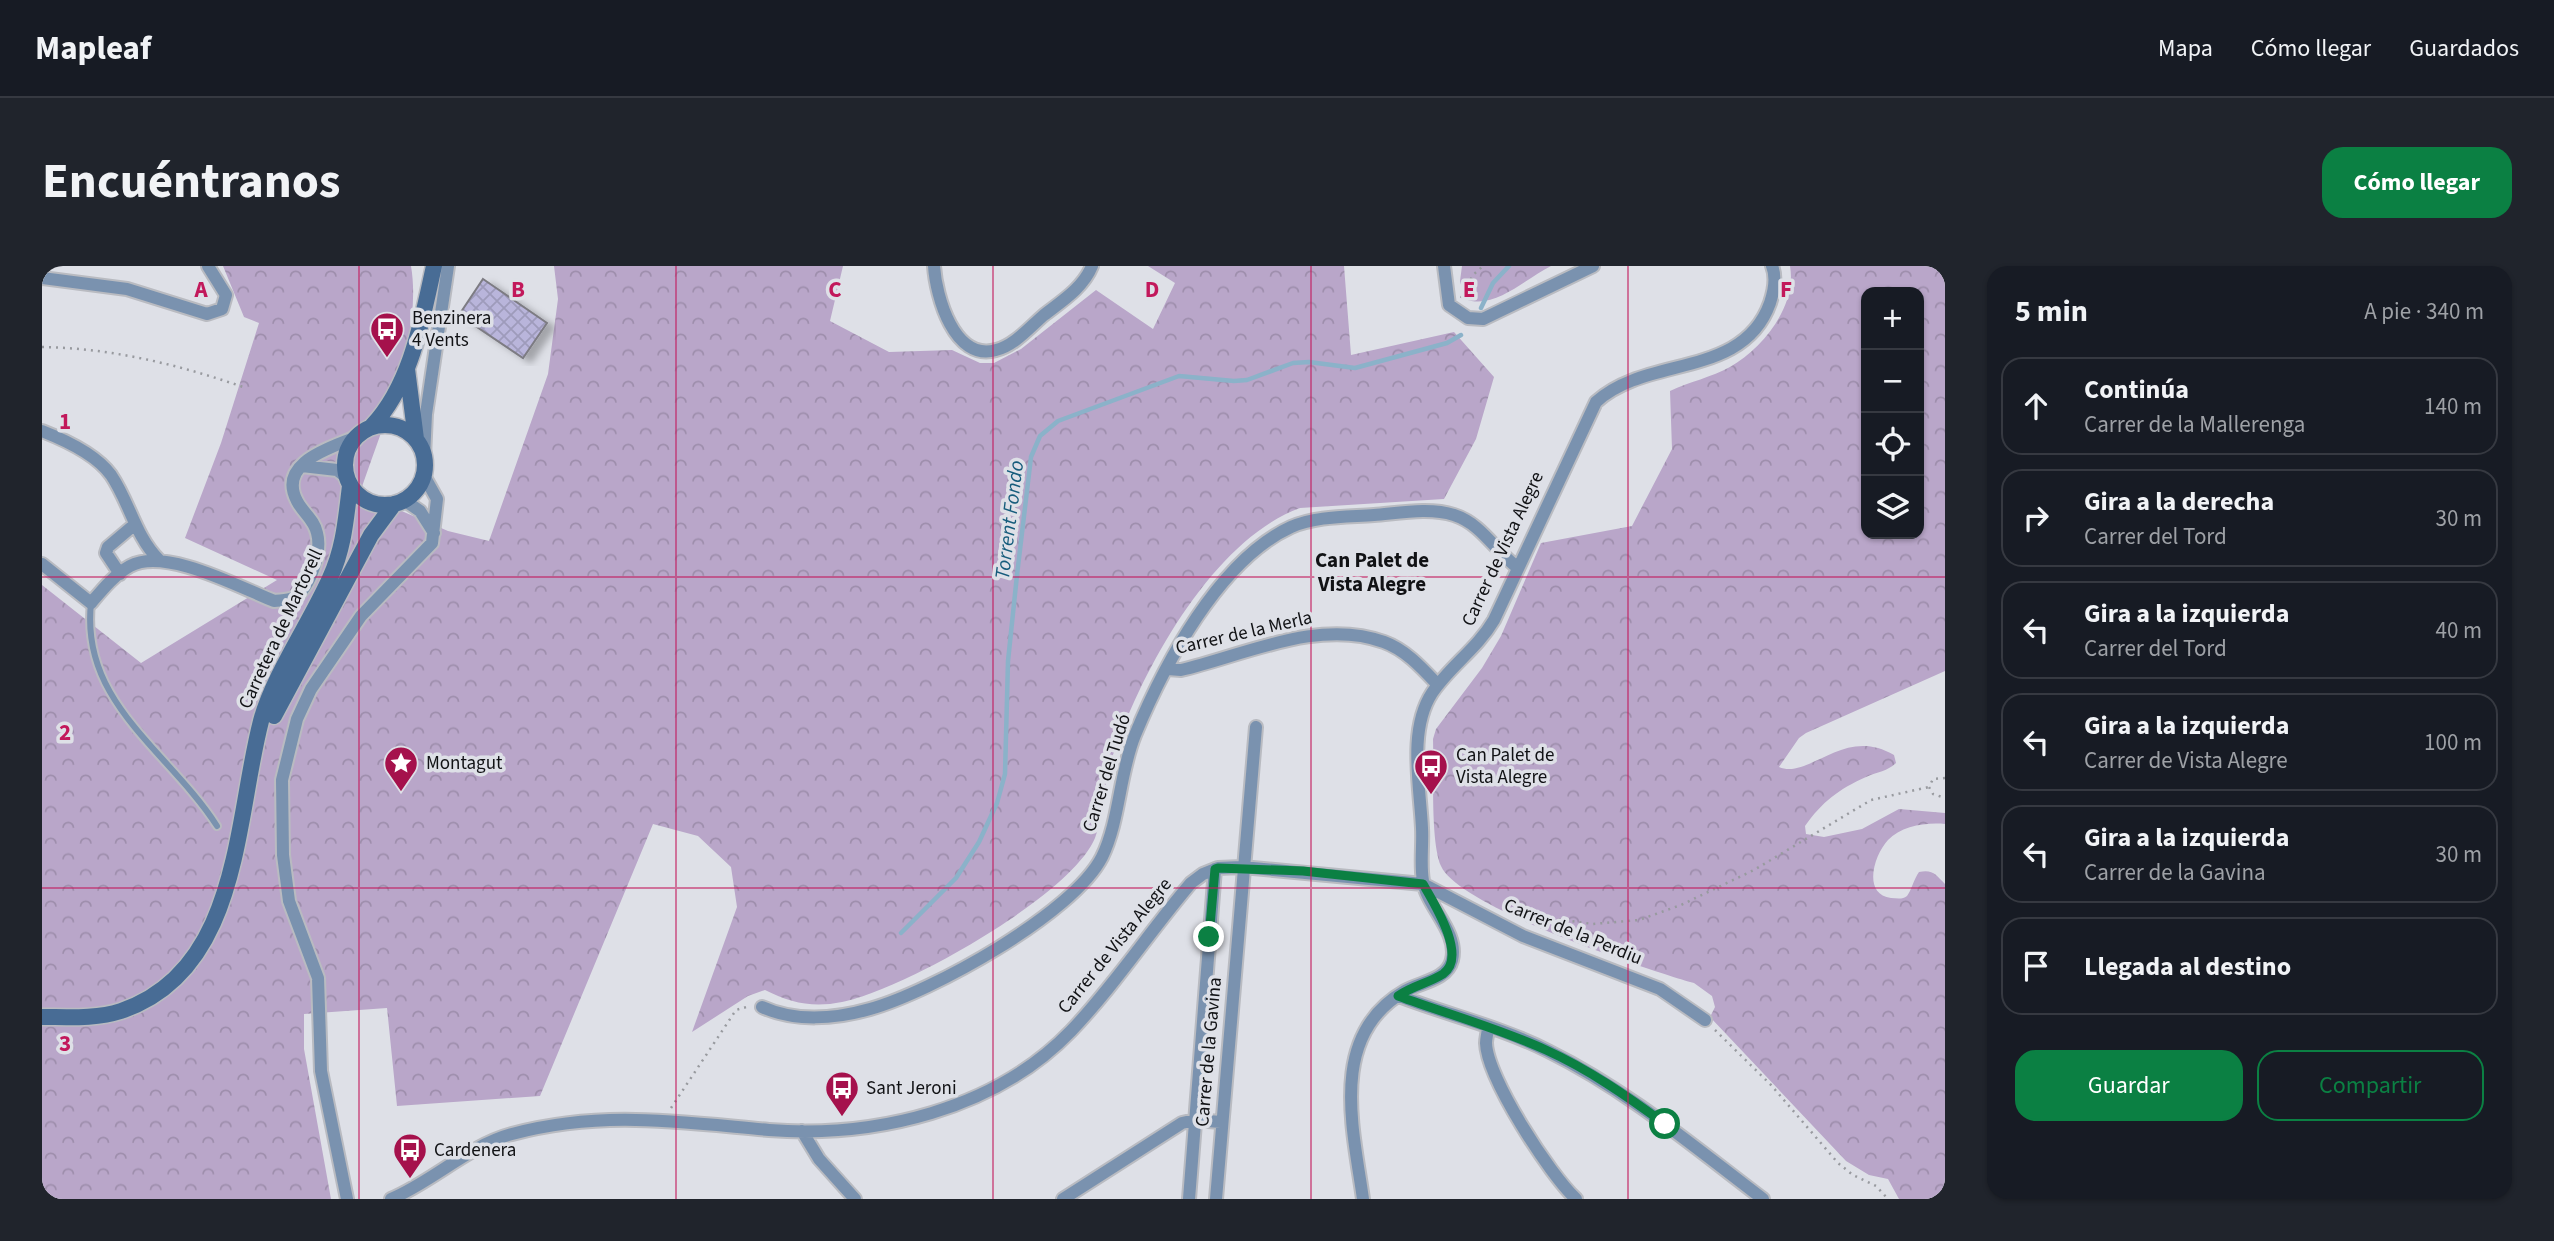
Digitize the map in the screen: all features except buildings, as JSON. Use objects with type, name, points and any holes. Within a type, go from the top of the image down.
[{"type":"main road","points":[[354,438],[381,417],[407,369],[437,267]]},
{"type":"main road","points":[[407,369],[416,439],[424,457],[424,474]]},
{"type":"main road","points":[[372,426],[400,427],[416,439]]},
{"type":"main road","name":"Carretera de Martorell","points":[[42,1017],[91,1016],[121,1011],[156,993],[186,965],[202,944],[222,906],[261,720],[340,553],[348,481],[345,457],[354,438]]},
{"type":"main road","name":"Carretera de Martorell","points":[[257,749],[371,535],[399,502],[418,486],[424,474]]},
{"type":"main road","points":[[348,481],[365,500],[384,505],[399,502]]},
{"type":"street","points":[[42,278],[127,289],[208,314],[222,309],[226,295],[208,266]]},
{"type":"street","points":[[934,266],[937,292],[948,321],[971,347],[985,352],[1006,346],[1081,285],[1092,266]]},
{"type":"street","points":[[1444,266],[1445,292],[1453,309],[1468,318],[1483,319],[1592,266]]},
{"type":"street","name":"Carrer de Vista Alegre","points":[[1423,884],[1419,735],[1425,705],[1438,685],[1482,640],[1597,402],[1615,388],[1706,360],[1741,344],[1766,315],[1775,280],[1772,266]]},
{"type":"street","points":[[424,457],[437,267]]},
{"type":"street","points":[[42,431],[101,465],[111,475],[146,547],[159,561]]},
{"type":"street","points":[[42,564],[91,603],[120,574],[143,561],[183,565],[274,601],[295,597],[302,591],[318,556],[319,544],[312,519],[295,498],[294,482],[302,466],[316,452],[354,438]]},
{"type":"street","points":[[302,466],[337,470],[348,481]]},
{"type":"street","points":[[347,1199],[321,1071],[318,978],[289,901],[283,855],[282,780],[297,719],[312,689],[361,617],[429,548],[434,533],[437,499],[424,474]]},
{"type":"street","points":[[399,502],[420,511],[434,533]]},
{"type":"street","name":"Carrer del Tudó","points":[[762,1007],[779,1015],[820,1017],[870,1009],[896,1000],[926,987],[1017,935],[1078,887],[1102,856],[1134,739],[1197,617],[1224,582],[1279,533],[1306,522],[1395,513],[1453,514],[1481,530],[1501,555],[1518,568]]},
{"type":"street","points":[[120,574],[106,553],[108,547],[134,525]]},
{"type":"street","name":"Carrer de la Merla","points":[[1168,669],[1181,670],[1304,638],[1344,633],[1385,642],[1401,651],[1438,685]]},
{"type":"street","name":"Carrer de la Gavina","points":[[1216,1199],[1256,727]]},
{"type":"street","points":[[1215,869],[1245,867],[1423,884],[1449,938],[1453,951],[1452,962],[1442,975],[1398,996],[1377,1013],[1367,1029],[1354,1063],[1350,1100],[1363,1199]]},
{"type":"street","name":"Carrer de Vista Alegre","points":[[391,1199],[424,1184],[498,1140],[552,1126],[599,1120],[666,1119],[802,1131],[897,1123],[933,1114],[983,1093],[1038,1059],[1073,1030],[1191,883],[1215,869]]},
{"type":"street","name":"Carrer de la Gavina","points":[[1189,1199],[1215,869]]},
{"type":"street","name":"Carrer de la Perdiu","points":[[1423,884],[1523,936],[1660,989],[1705,1020]]},
{"type":"street","points":[[1398,996],[1546,1050],[1630,1099],[1763,1199]]},
{"type":"street","points":[[1488,1027],[1486,1044],[1505,1092],[1553,1175],[1576,1199]]},
{"type":"street","points":[[1062,1199],[1155,1139],[1195,1120],[1221,1122]]},
{"type":"street","points":[[802,1131],[820,1159],[855,1199]]},
{"type":"lane","points":[[91,603],[89,637],[112,698],[123,716],[193,793],[216,826]]},
{"type":"path","points":[[1453,309],[1482,266]]},
{"type":"path","points":[[42,347],[95,349],[157,362],[246,388]]},
{"type":"path","points":[[1929,787],[1933,779],[1945,779]]},
{"type":"path","points":[[1929,787],[1933,794],[1945,798]]},
{"type":"path","points":[[1479,913],[1500,911],[1593,924],[1639,920],[1690,901],[1754,870],[1871,800],[1929,787]]},
{"type":"path","points":[[669,1111],[736,1010],[745,1006],[762,1007]]},
{"type":"path","points":[[1705,1020],[1771,1085],[1838,1163],[1853,1175],[1876,1186],[1888,1199]]},
{"type":"green space","points":[[223,266],[411,266],[413,293],[406,351],[360,493],[448,531],[489,541],[548,374],[558,299],[554,266],[843,266],[830,321],[889,352],[952,350],[980,363],[994,363],[1021,349],[1096,290],[1153,329],[1175,283],[1148,266],[1344,266],[1351,355],[1454,332],[1494,377],[1476,439],[1444,499],[1300,508],[1267,525],[1236,550],[1207,581],[1181,616],[1138,693],[1110,765],[1095,838],[1080,861],[1054,886],[1020,912],[943,960],[869,994],[842,1002],[802,1003],[765,990],[748,996],[692,1032],[737,907],[731,867],[698,836],[653,824],[540,1096],[397,1106],[387,1008],[304,1014],[304,1049],[331,1199],[42,1199],[42,585],[141,663],[277,580],[185,538],[221,443],[259,323],[244,317]]},
{"type":"green space","points":[[1462,266],[1551,266],[1509,292],[1487,301],[1476,302],[1465,299],[1460,281]]},
{"type":"green space","points":[[1790,266],[1945,266],[1945,671],[1806,733],[1799,738],[1779,767],[1791,769],[1803,766],[1844,749],[1859,746],[1876,747],[1894,755],[1896,763],[1893,766],[1847,786],[1825,803],[1805,826],[1806,834],[1824,837],[1862,829],[1899,809],[1945,813],[1945,824],[1915,826],[1893,835],[1878,855],[1873,873],[1876,889],[1891,898],[1907,896],[1919,872],[1931,872],[1945,884],[1945,1199],[1899,1199],[1888,1179],[1869,1175],[1846,1161],[1710,1017],[1715,1007],[1712,996],[1694,983],[1557,935],[1482,900],[1455,882],[1441,866],[1435,840],[1433,739],[1436,729],[1482,668],[1501,636],[1541,543],[1632,526],[1672,449],[1670,391],[1723,371],[1742,359],[1775,324],[1788,296]]},
{"type":"waterway","name":"Torrent Fondo","points":[[1481,308],[1493,283],[1509,266]]},
{"type":"waterway","name":"Torrent Fondo","points":[[901,933],[956,878],[979,842],[997,803],[1005,774],[1008,661],[1017,575],[1031,457],[1040,436],[1058,421],[1179,376],[1247,380],[1293,363],[1309,362],[1355,368],[1447,343],[1461,335]]},
{"type":"place","name":"Benzinera 4 Vents","points":[[387,359]]},
{"type":"place","name":"Montagut","points":[[401,793]]},
{"type":"place","name":"Can Palet de Vista Alegre","points":[[1431,796]]},
{"type":"place","name":"Sant Jeroni","points":[[842,1118]]},
{"type":"place","name":"Cardenera","points":[[410,1180]]},
{"type":"district","name":"Can Palet de Vista Alegre","points":[[1372,572]]},
{"type":"route","points":[[1209,937],[1215,869],[1218,868],[1303,871],[1423,884],[1449,938],[1453,951],[1452,962],[1442,975],[1398,996],[1472,1020],[1546,1050],[1630,1099],[1665,1124]]}]
